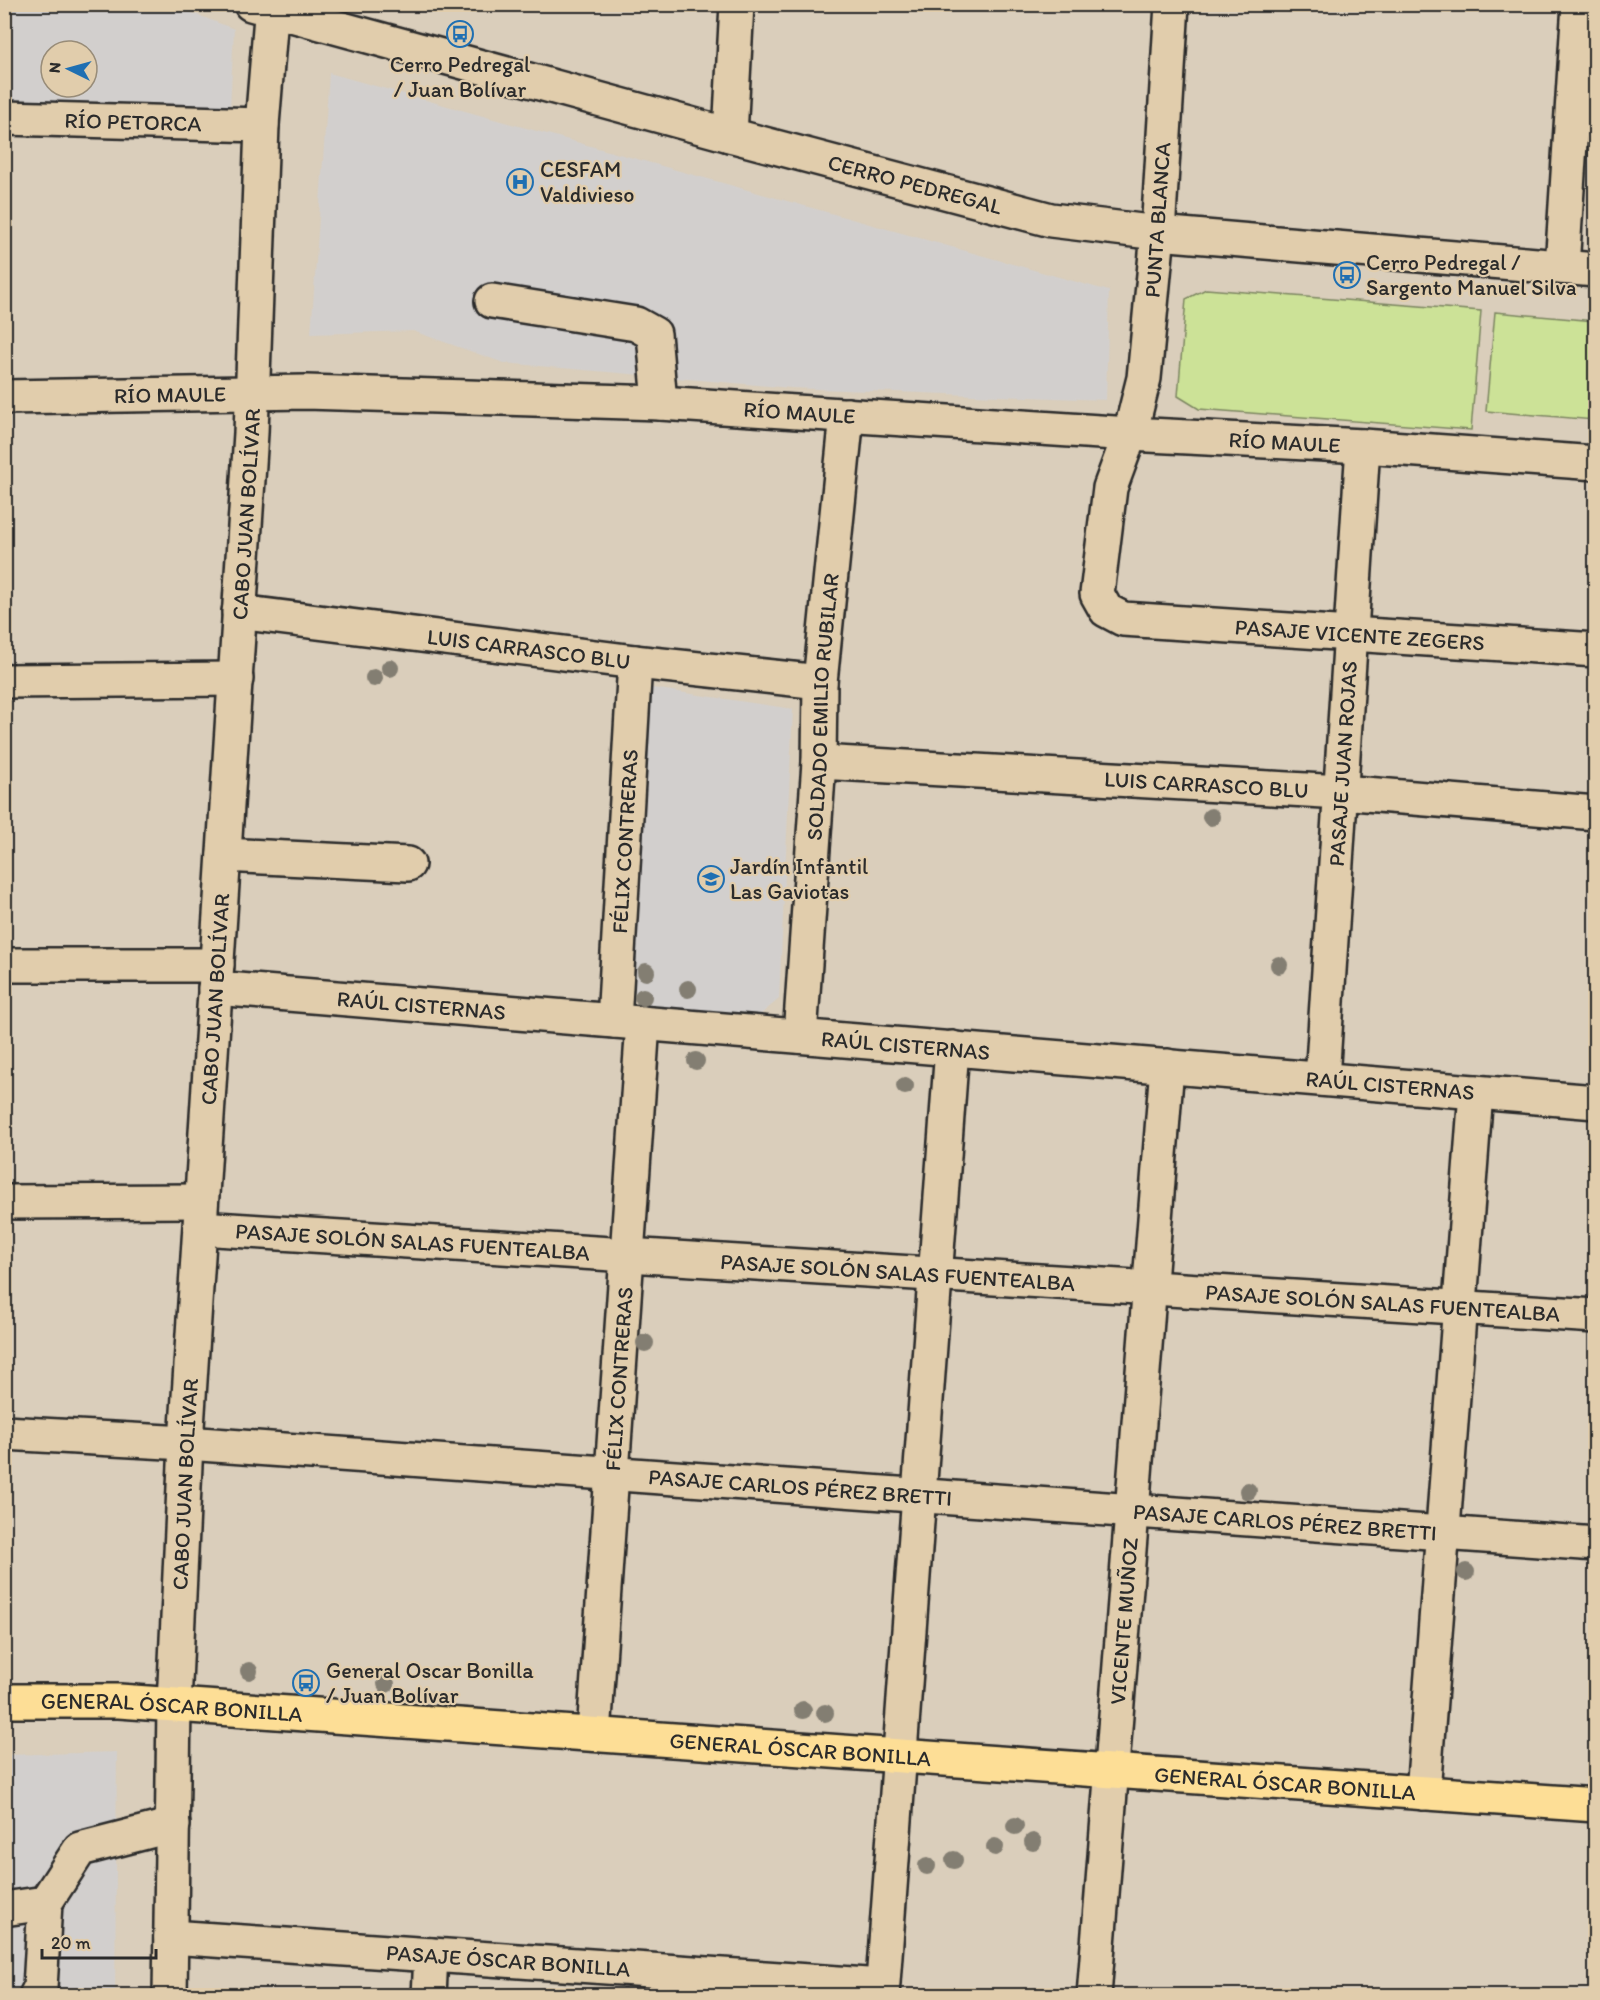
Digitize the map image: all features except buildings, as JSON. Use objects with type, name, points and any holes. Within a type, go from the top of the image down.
[{"type":"main road","name":"GENERAL ÓSCAR BONILLA","points":[[4,1701],[119,1701],[1596,1805]]},
{"type":"street","points":[[730,135],[737,4]]},
{"type":"street","name":"PUNTA BLANCA","points":[[1123,619],[1106,610],[1097,594],[1110,488],[1130,434],[1144,378],[1158,232],[1172,4]]},
{"type":"street","points":[[1562,267],[1579,4]]},
{"type":"street","name":"CERRO PEDREGAL","points":[[265,6],[730,135],[1051,220],[1158,232],[1596,270]]},
{"type":"street","name":"CABO JUAN BOLÍVAR","points":[[170,1995],[174,1705],[186,1443],[254,393],[265,6]]},
{"type":"street","name":"RÍO PETORCA","points":[[4,118],[262,125]]},
{"type":"street","points":[[492,301],[636,324],[654,334],[660,403]]},
{"type":"street","name":"RÍO MAULE","points":[[4,397],[306,392],[660,403],[1130,434],[1363,446],[1596,463]]},
{"type":"street","name":"SOLDADO EMILIO RUBILAR","points":[[800,1036],[819,762],[820,682],[847,415]]},
{"type":"street","name":"PASAJE JUAN ROJAS","points":[[1322,1079],[1363,446]]},
{"type":"street","name":"LUIS CARRASCO BLU","points":[[239,612],[635,662],[820,682]]},
{"type":"street","name":"PASAJE VICENTE ZEGERS","points":[[1123,619],[1596,650]]},
{"type":"street","name":"FÉLIX CONTRERAS","points":[[594,1734],[627,1255],[635,662]]},
{"type":"street","points":[[4,681],[236,679]]},
{"type":"street","name":"LUIS CARRASCO BLU","points":[[819,762],[1341,792],[1596,813]]},
{"type":"street","points":[[224,855],[408,864]]},
{"type":"street","name":"RAÚL CISTERNAS","points":[[4,965],[216,977],[629,1022],[1596,1102]]},
{"type":"street","points":[[882,1991],[952,1048]]},
{"type":"street","name":"VICENTE MUÑOZ","points":[[1094,1995],[1167,1066]]},
{"type":"street","points":[[1423,1793],[1476,1092]]},
{"type":"street","name":"PASAJE SOLÓN SALAS FUENTEALBA","points":[[4,1202],[200,1214],[627,1255],[1596,1316]]},
{"type":"street","name":"PASAJE CARLOS PÉREZ BRETTI","points":[[4,1433],[186,1443],[1596,1544]]},
{"type":"street","points":[[36,1995],[40,1988],[45,1904],[80,1849],[173,1825]]},
{"type":"street","points":[[4,1909],[45,1904]]},
{"type":"street","name":"PASAJE ÓSCAR BONILLA","points":[[171,1937],[431,1955],[668,1983],[882,1991]]},
{"type":"street","points":[[429,1995],[431,1955]]},
{"type":"shaded area","points":[[5,5],[172,5],[234,29],[230,109],[5,104]]},
{"type":"shaded area","name":"CESFAM Valdivieso","points":[[329,73],[1109,291],[1106,400],[791,388],[504,363],[413,331],[311,334]]},
{"type":"shaded area","name":"Jardín Infantil Las Gaviotas","points":[[652,688],[793,709],[779,999],[760,1015],[647,1005],[629,987]]},
{"type":"shaded area","points":[[117,1752],[115,1995],[5,1995],[4,1755]]},
{"type":"green space","points":[[1206,289],[1481,311],[1471,430],[1199,409],[1178,396],[1186,299]]},
{"type":"green space","points":[[1495,312],[1595,321],[1595,420],[1486,411]]},
{"type":"place","name":"Cerro Pedregal / Juan Bolívar","points":[[460,34]]},
{"type":"place","name":"CESFAM Valdivieso","points":[[520,182]]},
{"type":"place","name":"Cerro Pedregal / Sargento Manuel Silva","points":[[1347,275]]},
{"type":"place","name":"Jardín Infantil Las Gaviotas","points":[[711,879]]},
{"type":"place","name":"General Oscar Bonilla / Juan Bolívar","points":[[306,1683]]}]
